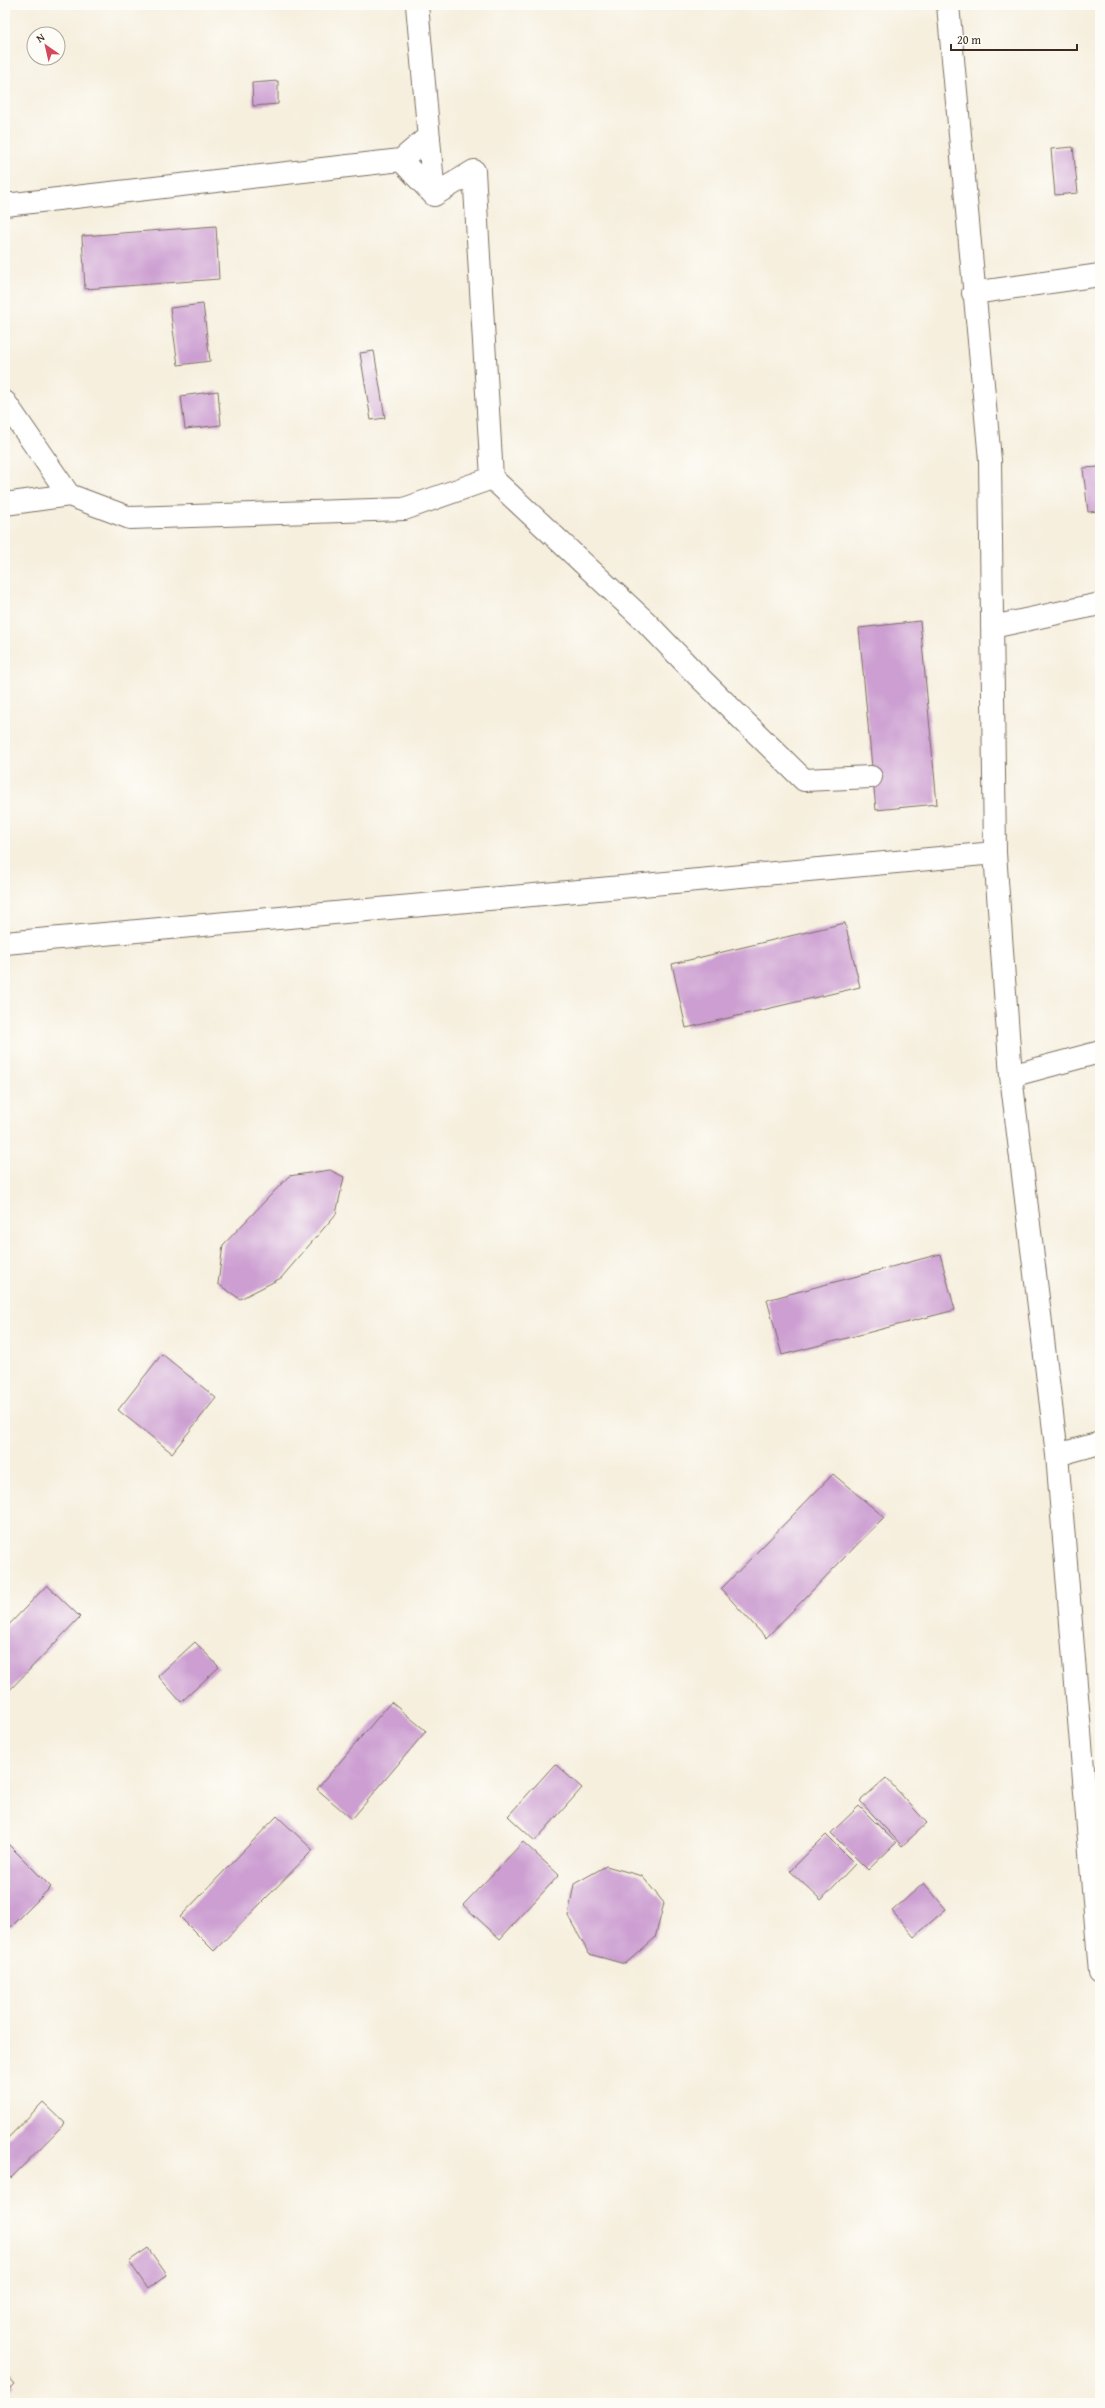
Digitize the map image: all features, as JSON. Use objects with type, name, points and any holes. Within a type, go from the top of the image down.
[{"type":"street","points":[[418,5],[434,195]]},
{"type":"street","points":[[948,5],[973,293],[990,460],[995,853],[1011,1076],[1057,1455],[1093,1828],[1100,1973]]},
{"type":"street","points":[[5,205],[401,160],[429,136]]},
{"type":"street","points":[[401,160],[434,195]]},
{"type":"street","points":[[434,195],[474,171],[492,478],[646,622],[695,674],[804,780],[871,777]]},
{"type":"street","points":[[973,293],[1100,275]]},
{"type":"street","points":[[5,402],[69,495]]},
{"type":"street","points":[[5,504],[69,495],[130,518],[404,509],[492,478]]},
{"type":"street","points":[[992,627],[1100,604]]},
{"type":"street","points":[[5,943],[995,853]]},
{"type":"street","points":[[1011,1076],[1100,1052]]},
{"type":"street","points":[[1057,1455],[1100,1443]]},
{"type":"building","points":[[278,81],[278,104],[253,106],[252,83]]},
{"type":"building","points":[[1073,147],[1078,193],[1055,195],[1051,149]]},
{"type":"building","points":[[216,226],[219,279],[85,289],[82,236]]},
{"type":"building","points":[[203,304],[210,361],[178,365],[170,308]]},
{"type":"building","points":[[374,351],[385,418],[371,420],[360,353]]},
{"type":"building","points":[[218,391],[221,425],[185,429],[181,396]]},
{"type":"building","points":[[1100,467],[1100,511],[1088,512],[1083,468]]},
{"type":"building","points":[[920,621],[937,804],[876,810],[859,628]]},
{"type":"building","points":[[845,923],[860,987],[686,1028],[672,964]]},
{"type":"building","points":[[330,1170],[344,1177],[336,1214],[281,1278],[240,1299],[218,1284],[223,1245],[289,1176]]},
{"type":"building","points":[[940,1254],[955,1310],[782,1355],[767,1300]]},
{"type":"building","points":[[162,1354],[216,1398],[172,1453],[118,1410]]},
{"type":"building","points":[[833,1474],[884,1517],[766,1638],[721,1589]]},
{"type":"building","points":[[47,1585],[80,1617],[5,1695],[5,1629]]},
{"type":"building","points":[[195,1642],[219,1667],[181,1702],[158,1676]]},
{"type":"building","points":[[391,1702],[426,1731],[352,1819],[317,1789]]},
{"type":"building","points":[[555,1764],[582,1788],[535,1841],[508,1816]]},
{"type":"building","points":[[886,1778],[927,1823],[902,1846],[860,1801]]},
{"type":"building","points":[[859,1806],[896,1843],[868,1870],[831,1833]]},
{"type":"building","points":[[277,1816],[313,1850],[214,1951],[180,1917]]},
{"type":"building","points":[[826,1835],[855,1864],[821,1900],[790,1871]]},
{"type":"building","points":[[5,1841],[51,1887],[11,1927],[5,1921]]},
{"type":"building","points":[[523,1842],[559,1875],[500,1939],[463,1905]]},
{"type":"building","points":[[606,1866],[642,1876],[664,1903],[655,1938],[625,1964],[589,1954],[568,1916],[574,1884]]},
{"type":"building","points":[[924,1883],[946,1909],[914,1937],[892,1911]]},
{"type":"building","points":[[43,2102],[65,2123],[11,2178],[5,2173],[5,2141]]},
{"type":"building","points":[[148,2248],[167,2275],[148,2289],[129,2261]]},
{"type":"building","points":[[5,2374],[14,2384],[5,2393]]}]
